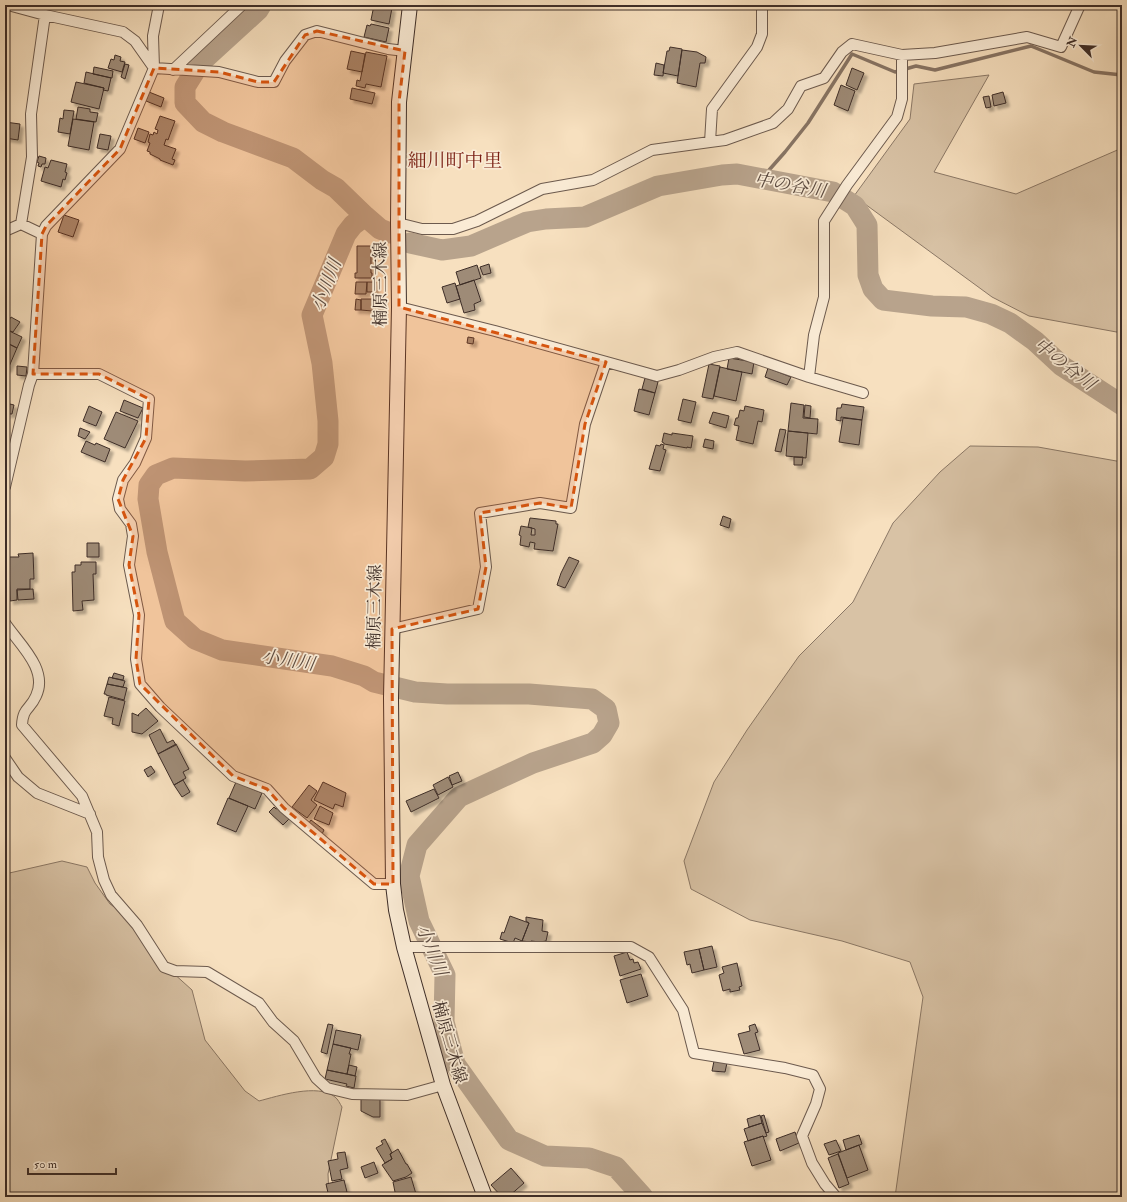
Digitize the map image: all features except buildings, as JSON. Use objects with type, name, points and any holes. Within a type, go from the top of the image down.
[{"type":"main road","name":"楠原三木線","points":[[410,5],[399,102],[399,307],[391,664],[393,884],[396,910],[404,947],[443,1085],[485,1197]]},
{"type":"street","points":[[8,5],[45,15],[123,32],[135,41],[154,68],[218,72],[258,82],[274,82],[285,61],[305,35],[317,31],[405,51]]},
{"type":"street","points":[[5,487],[29,385],[33,374],[42,234],[46,226],[120,149],[154,68],[153,36],[159,5]]},
{"type":"street","points":[[173,70],[242,5]]},
{"type":"street","points":[[710,142],[712,110],[757,47],[762,34],[762,5]]},
{"type":"street","points":[[398,223],[422,229],[453,229],[477,221],[542,189],[593,180],[652,150],[725,140],[773,123],[788,109],[801,86],[824,78],[842,52],[852,44],[902,58],[1027,37],[1061,47],[1080,5]]},
{"type":"street","points":[[21,224],[32,157],[31,114],[45,15]]},
{"type":"street","points":[[809,377],[814,335],[824,296],[824,221],[847,185],[896,117],[902,100],[902,58]]},
{"type":"street","points":[[5,231],[21,224],[42,234]]},
{"type":"street","points":[[399,307],[496,331],[657,376],[680,370],[714,357],[737,352],[809,377],[863,393]]},
{"type":"street","points":[[392,629],[478,609],[486,567],[480,513],[540,504],[571,508],[584,424],[606,362]]},
{"type":"street","points":[[33,374],[99,374],[149,399],[146,438],[135,463],[124,480],[118,499],[120,509],[131,524],[132,536],[129,565],[139,615],[136,658],[140,684],[160,707],[233,776],[267,789],[284,808],[374,884],[393,884]]},
{"type":"street","points":[[5,623],[30,655],[40,678],[36,696],[23,714],[22,725],[82,796],[97,832],[98,857],[104,880],[111,895],[137,925],[164,967],[175,971],[207,972],[259,1003],[273,1022],[294,1041],[316,1078],[327,1088],[352,1094],[406,1095],[443,1085]]},
{"type":"street","points":[[5,758],[18,777],[37,793],[90,814]]},
{"type":"street","points":[[404,947],[631,947],[649,957],[683,1010],[694,1053],[771,1065],[813,1075],[820,1089],[816,1104],[802,1136],[812,1163],[825,1184],[836,1197]]},
{"type":"highlighted area","points":[[317,31],[405,51],[399,102],[399,307],[606,362],[585,424],[571,508],[540,503],[480,513],[486,567],[478,609],[392,629],[393,884],[374,884],[284,808],[267,789],[233,776],[140,684],[136,659],[139,615],[129,565],[133,536],[118,499],[123,480],[146,438],[149,399],[99,374],[33,374],[42,234],[46,226],[120,149],[154,68],[219,72],[258,82],[274,82],[305,35]]},
{"type":"shaded area","points":[[989,75],[934,172],[1016,194],[1122,148],[1122,333],[1029,316],[992,297],[854,196],[910,119],[914,84]]},
{"type":"shaded area","points":[[970,446],[1038,447],[1122,462],[1122,1197],[895,1197],[923,997],[910,962],[842,941],[750,920],[691,889],[684,861],[714,782],[747,730],[799,656],[853,602],[893,523],[940,472]]},
{"type":"shaded area","points":[[62,861],[87,867],[95,883],[110,904],[131,919],[162,963],[192,990],[205,1040],[245,1091],[259,1101],[287,1094],[308,1091],[328,1093],[337,1099],[342,1107],[328,1174],[329,1197],[5,1197],[5,874]]},
{"type":"waterway","name":"小川川","points":[[261,5],[258,10],[200,63],[185,87],[185,103],[203,122],[223,132],[293,158],[322,180],[336,188],[365,216],[353,225],[346,234],[312,315],[322,363],[328,421],[328,444],[324,457],[310,469],[245,471],[173,468],[156,475],[149,485],[148,499],[157,552],[175,621],[195,639],[222,650],[332,666],[364,676],[374,682],[415,692],[447,694],[529,694],[592,699],[606,709],[609,723],[602,735],[593,743],[533,763],[459,797],[417,845],[409,876],[419,921],[445,975],[444,1022],[455,1064],[509,1140],[545,1156],[589,1158],[616,1167],[643,1197]]},
{"type":"waterway","points":[[762,178],[808,123],[852,54],[895,72],[916,66],[935,70],[1031,46],[1094,72],[1122,75]]},
{"type":"waterway","name":"中の谷川","points":[[410,243],[442,250],[471,246],[527,222],[546,219],[585,217],[658,186],[722,175],[737,174],[833,192],[855,206],[867,225],[868,275],[873,289],[883,300],[932,306],[966,307],[991,314],[1010,323],[1035,341],[1062,366],[1122,405]]},
{"type":"waterway","name":"中の谷川","points":[[365,216],[380,229],[390,233]]},
{"type":"district","name":"細川町中里","points":[[455,160]]}]
